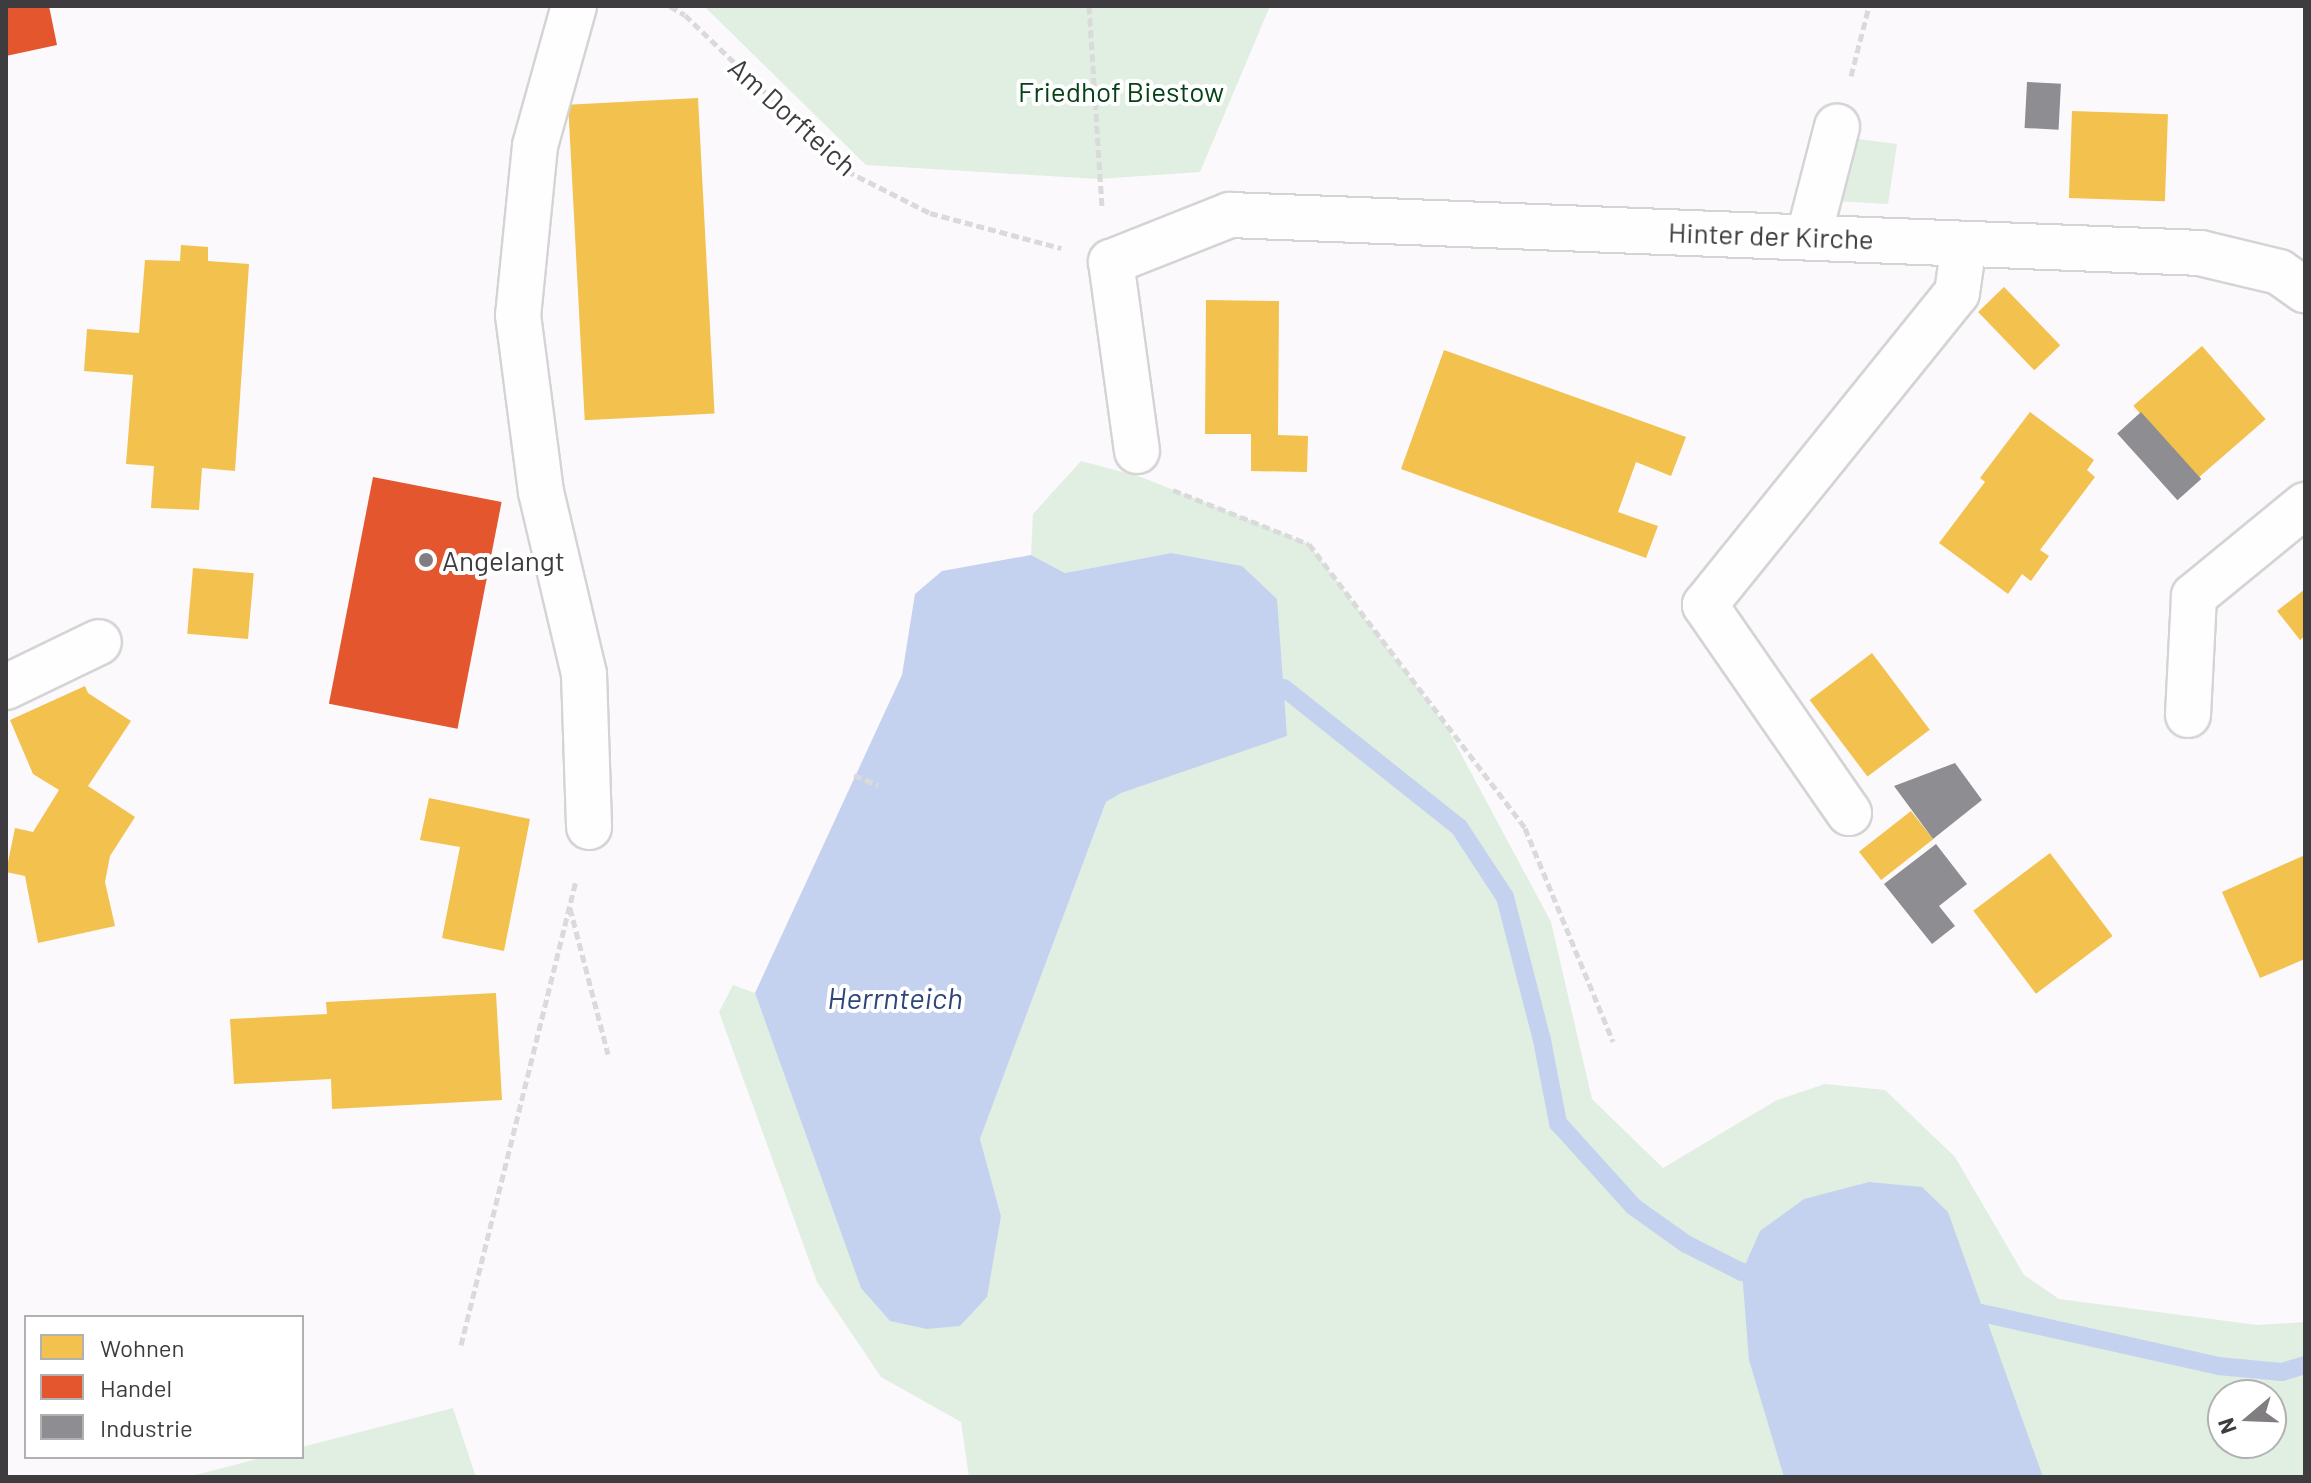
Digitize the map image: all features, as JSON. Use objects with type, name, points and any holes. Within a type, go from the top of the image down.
[{"type":"street","points":[[574,6],[535,146],[518,315],[541,492],[584,674],[589,827]]},
{"type":"street","points":[[1809,235],[1837,127]]},
{"type":"street","name":"Hinter der Kirche","points":[[1111,262],[1230,215],[1809,235],[2200,253],[2279,272],[2305,290]]},
{"type":"street","points":[[1849,813],[1705,605],[1957,293],[1964,244]]},
{"type":"street","points":[[1111,262],[1137,451]]},
{"type":"street","points":[[2188,715],[2194,596],[2305,505]]},
{"type":"street","points":[[6,687],[99,642]]},
{"type":"path","name":"Am Dorfteich","points":[[670,6],[685,15],[847,171],[930,213],[1111,262]]},
{"type":"path","points":[[1089,6],[1101,199]]},
{"type":"path","points":[[1837,127],[1869,6]]},
{"type":"path","points":[[1137,451],[1141,477],[1309,544],[1525,828],[1613,1042]]},
{"type":"path","points":[[854,775],[878,785]]},
{"type":"path","points":[[461,1345],[589,827]]},
{"type":"path","points":[[570,907],[608,1054]]},
{"type":"green space","name":"Friedhof Biestow","points":[[704,6],[1270,6],[1200,172],[1098,179],[866,165]]},
{"type":"green space","points":[[1850,138],[1897,144],[1888,204],[1833,201]]},
{"type":"green space","points":[[1081,461],[1141,477],[1309,544],[1446,726],[1551,922],[1592,1099],[1663,1168],[1777,1100],[1825,1084],[1885,1090],[1955,1157],[2024,1275],[2059,1299],[2257,1325],[2305,1322],[2305,1477],[969,1477],[961,1422],[881,1377],[817,1282],[719,1012],[733,985],[755,993],[862,1288],[1001,1216],[980,1139],[1106,802],[1121,793],[1171,553],[1065,573],[1031,555],[1033,514]]},
{"type":"green space","points":[[453,1408],[476,1477],[188,1477],[257,1459],[304,1459],[304,1446]]},
{"type":"water","name":"Herrnteich","points":[[1171,553],[1242,566],[1277,599],[1287,736],[1121,793],[1106,802],[980,1139],[1001,1216],[987,1297],[960,1326],[927,1329],[890,1321],[861,1288],[755,993],[902,675],[915,594],[942,571],[1031,555],[1065,573]]},
{"type":"water","points":[[1869,1182],[1922,1187],[1948,1212],[2043,1477],[1784,1477],[1749,1360],[1742,1272],[1760,1231],[1804,1199]]},
{"type":"building: Wohnen","points":[[698,98],[715,414],[585,420],[568,105]]},
{"type":"building: Wohnen","points":[[2072,111],[2168,114],[2165,201],[2069,198]]},
{"type":"building: Wohnen","points":[[181,245],[208,247],[208,261],[249,264],[235,471],[202,468],[199,510],[151,508],[154,466],[126,464],[133,375],[84,371],[87,329],[139,333],[145,260],[180,261]]},
{"type":"building: Wohnen","points":[[2004,287],[2060,345],[2034,370],[1978,312]]},
{"type":"building: Wohnen","points":[[1206,300],[1279,301],[1278,435],[1308,436],[1307,472],[1251,471],[1251,434],[1205,434]]},
{"type":"building: Wohnen","points":[[2202,346],[2266,419],[2197,479],[2133,406]]},
{"type":"building: Wohnen","points":[[1444,350],[1686,437],[1671,476],[1636,462],[1618,512],[1658,526],[1646,558],[1401,469]]},
{"type":"building: Wohnen","points":[[2030,412],[2094,460],[2087,470],[2095,477],[2040,550],[2049,556],[2031,581],[2022,574],[2008,594],[1939,543],[1985,482],[1980,478]]},
{"type":"building: Wohnen","points":[[193,568],[254,573],[248,639],[187,634]]},
{"type":"building: Wohnen","points":[[2305,589],[2305,636],[2300,640],[2277,611]]},
{"type":"building: Wohnen","points":[[1872,653],[1930,730],[1867,777],[1810,700]]},
{"type":"building: Wohnen","points":[[85,686],[88,693],[131,721],[88,786],[135,817],[110,856],[105,882],[115,926],[38,943],[25,876],[6,872],[15,828],[33,832],[59,790],[33,774],[10,720]]},
{"type":"building: Wohnen","points":[[429,798],[530,819],[504,951],[442,938],[460,847],[420,840]]},
{"type":"building: Wohnen","points":[[1911,811],[1933,839],[1881,880],[1859,852]]},
{"type":"building: Wohnen","points":[[2050,853],[2113,936],[2036,994],[1973,911]]},
{"type":"building: Wohnen","points":[[2305,855],[2305,959],[2260,978],[2222,892]]},
{"type":"building: Wohnen","points":[[496,993],[502,1100],[332,1109],[331,1079],[234,1084],[230,1019],[327,1014],[326,1002]]},
{"type":"building: Handel","points":[[6,6],[49,6],[57,45],[6,56]]},
{"type":"building: Handel","points":[[373,477],[502,502],[458,729],[329,704]]},
{"type":"building: Industrie","points":[[2027,82],[2061,84],[2059,130],[2025,128]]},
{"type":"building: Industrie","points":[[2141,412],[2201,479],[2177,500],[2117,433]]},
{"type":"building: Industrie","points":[[1955,763],[1982,800],[1933,839],[1894,786]]},
{"type":"building: Industrie","points":[[1936,844],[1967,884],[1939,906],[1955,926],[1932,944],[1884,884]]},
{"type":"waterway","points":[[1284,688],[1459,827],[1505,897],[1542,1040],[1558,1123],[1634,1207],[1686,1244],[1742,1272],[1764,1275]]},
{"type":"waterway","points":[[1959,1308],[2218,1366],[2282,1372],[2305,1365]]},
{"type":"place","name":"Angelangt","points":[[426,560]]}]
